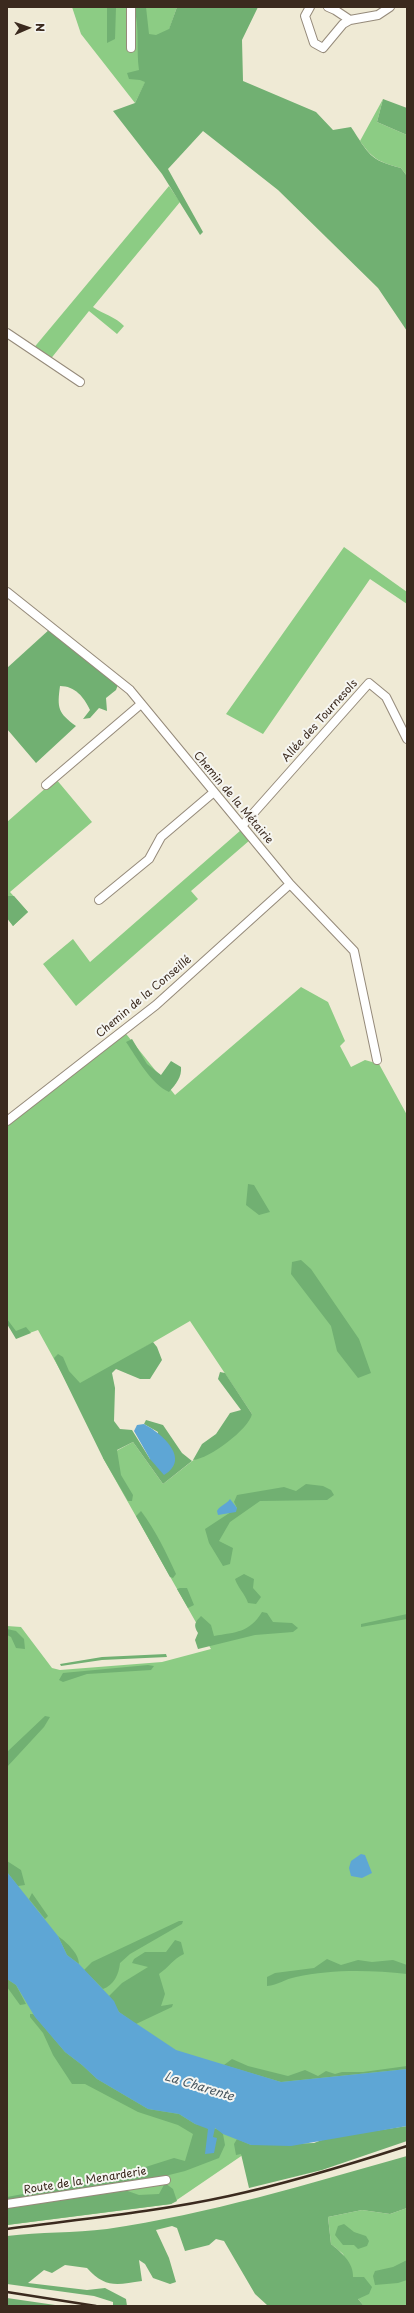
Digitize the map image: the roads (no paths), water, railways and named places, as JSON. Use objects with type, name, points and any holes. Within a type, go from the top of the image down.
[{"type":"street","points":[[131,7],[131,48]]},
{"type":"street","points":[[310,7],[306,16],[314,42],[323,48],[343,24],[350,20],[378,15],[390,7]]},
{"type":"street","points":[[328,7],[350,20]]},
{"type":"street","points":[[7,333],[80,382]]},
{"type":"street","name":"Chemin de la Métairie","points":[[7,592],[130,690],[290,884],[354,951],[377,1060]]},
{"type":"street","name":"Allée des Tournesols","points":[[242,826],[369,683],[386,697],[407,739]]},
{"type":"street","points":[[46,785],[141,704]]},
{"type":"street","points":[[99,900],[149,859],[161,837],[214,792]]},
{"type":"street","name":"Chemin de la Conseillé","points":[[7,1121],[156,1005],[290,884]]},
{"type":"street","name":"Route de la Menarderie","points":[[7,2204],[166,2180]]},
{"type":"water","points":[[144,1424],[165,1440],[171,1447],[174,1454],[175,1462],[172,1469],[164,1475],[150,1459],[134,1431],[137,1425]]},
{"type":"water","points":[[230,1499],[237,1508],[236,1512],[218,1515],[218,1509]]},
{"type":"water","points":[[361,1854],[365,1855],[372,1873],[362,1878],[351,1876],[349,1868],[351,1861]]},
{"type":"water","name":"La Charente","points":[[7,1872],[58,1936],[67,1955],[79,1964],[114,2001],[119,2012],[176,2050],[281,2082],[407,2069],[407,2126],[291,2146],[251,2145],[223,2134],[215,2128],[213,2137],[217,2138],[214,2153],[205,2154],[208,2129],[195,2124],[179,2114],[148,2109],[97,2079],[65,2052],[35,2017],[16,1985],[7,1979]]},
{"type":"railway","points":[[7,2229],[146,2211],[202,2202],[318,2173],[407,2146]]},
{"type":"railway","points":[[7,2292],[96,2306]]}]
